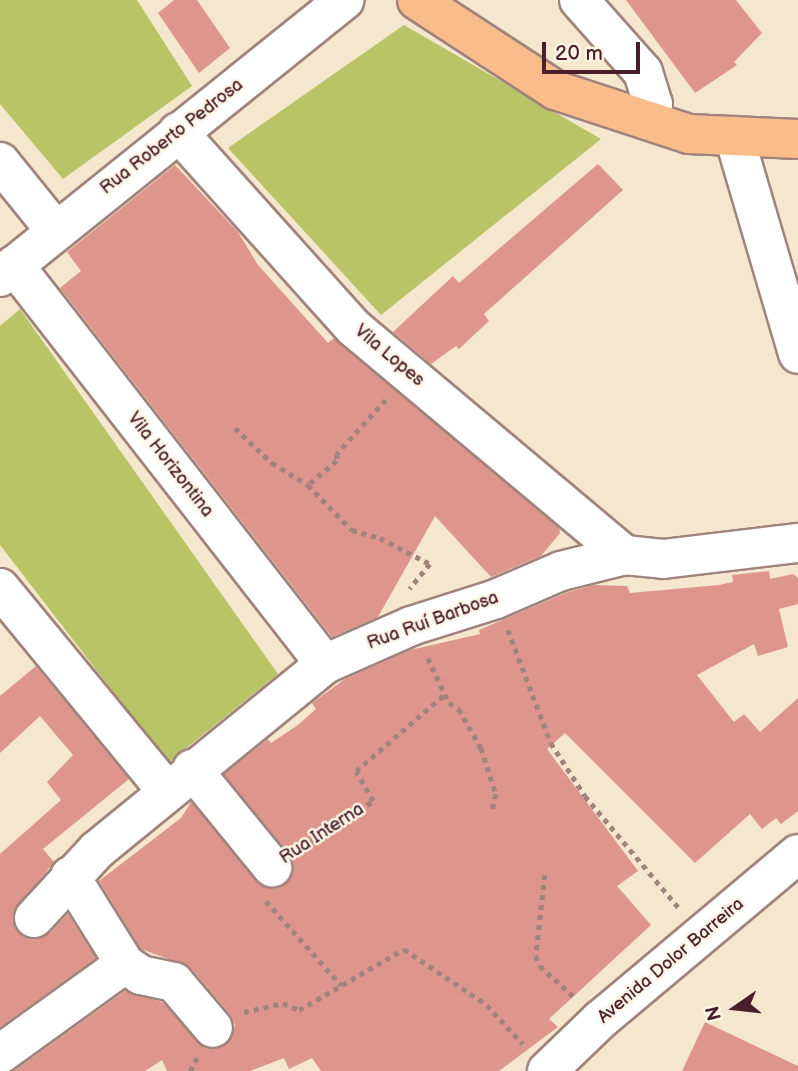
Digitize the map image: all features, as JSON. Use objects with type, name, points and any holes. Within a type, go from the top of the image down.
[{"type":"main road","points":[[429,3],[555,90],[689,134],[798,139]]},
{"type":"street","name":"Rua Roberto Pedrosa","points":[[7,271],[345,0]]},
{"type":"street","points":[[579,0],[643,72],[653,104],[648,120]]},
{"type":"street","name":"Vila Lopes","points":[[178,132],[354,328],[625,555]]},
{"type":"street","points":[[734,136],[798,354]]},
{"type":"street","points":[[0,162],[55,230]]},
{"type":"street","name":"Vila Horizontina","points":[[7,271],[326,664]]},
{"type":"street","name":"Rua Ruí Barbosa","points":[[34,918],[70,876],[179,779],[326,664],[409,610],[496,600],[561,572],[625,555],[663,559],[798,543]]},
{"type":"street","points":[[0,588],[179,779],[272,867]]},
{"type":"street","name":"Avenida Dolor Barreira","points":[[547,1070],[600,1020],[798,854]]},
{"type":"street","points":[[70,876],[125,964],[141,975],[174,982],[214,1028]]},
{"type":"street","points":[[0,1054],[125,964]]},
{"type":"path","points":[[308,485],[337,461],[337,454],[408,371]]},
{"type":"path","points":[[235,428],[272,463],[308,485],[340,523],[430,564],[409,610],[446,693],[481,748],[496,794],[492,812]]},
{"type":"path","points":[[496,600],[551,743],[593,807],[703,935]]},
{"type":"path","name":"Rua Interna","points":[[341,985],[299,943],[262,895],[258,881],[272,867],[373,801],[356,771],[446,693]]},
{"type":"path","points":[[545,875],[536,956],[540,966],[600,1020]]},
{"type":"path","points":[[190,1071],[214,1028],[249,1009],[283,1003],[299,1010],[404,949],[487,1005],[547,1070]]},
{"type":"green space","points":[[0,0],[137,0],[192,86],[63,179],[0,104]]},
{"type":"green space","points":[[404,25],[601,139],[381,315],[228,148]]},
{"type":"green space","points":[[20,309],[278,674],[168,763],[0,545],[0,326]]},
{"type":"building","points":[[174,0],[197,0],[230,48],[199,73],[158,13]]},
{"type":"building","points":[[626,0],[736,0],[762,33],[734,62],[737,65],[695,93]]},
{"type":"building","points":[[598,164],[623,190],[484,314],[489,321],[459,349],[456,346],[431,364],[393,332],[453,276],[459,283]]},
{"type":"building","points":[[175,165],[238,232],[258,265],[328,343],[334,338],[559,528],[560,533],[541,556],[491,577],[435,516],[378,617],[332,637],[60,288],[81,271],[67,252]]},
{"type":"building","points":[[769,571],[770,579],[793,574],[798,578],[798,604],[779,609],[788,647],[758,656],[754,644],[697,675],[734,722],[744,714],[760,732],[798,698],[798,811],[781,824],[776,818],[762,829],[750,814],[695,863],[565,733],[547,749],[638,871],[617,886],[651,925],[549,1019],[558,1027],[499,1071],[321,1071],[312,1058],[289,1069],[284,1058],[250,1071],[167,1071],[162,1060],[145,1071],[14,1071],[125,991],[162,1002],[205,1048],[228,1044],[235,1025],[230,1014],[190,967],[141,949],[99,881],[181,818],[191,802],[256,881],[275,889],[286,883],[293,874],[289,854],[224,774],[268,739],[271,743],[298,725],[316,709],[312,703],[345,679],[410,650],[480,634],[479,630],[568,592],[594,585],[627,586],[630,593],[719,585],[733,582],[732,575]]},
{"type":"building","points":[[36,666],[129,779],[43,849],[54,862],[13,914],[19,934],[30,939],[50,933],[68,914],[96,958],[0,1027],[0,854],[61,800],[47,782],[73,755],[40,716],[0,753],[0,696]]},
{"type":"building","points":[[705,1022],[798,1066],[798,1071],[682,1071]]}]
